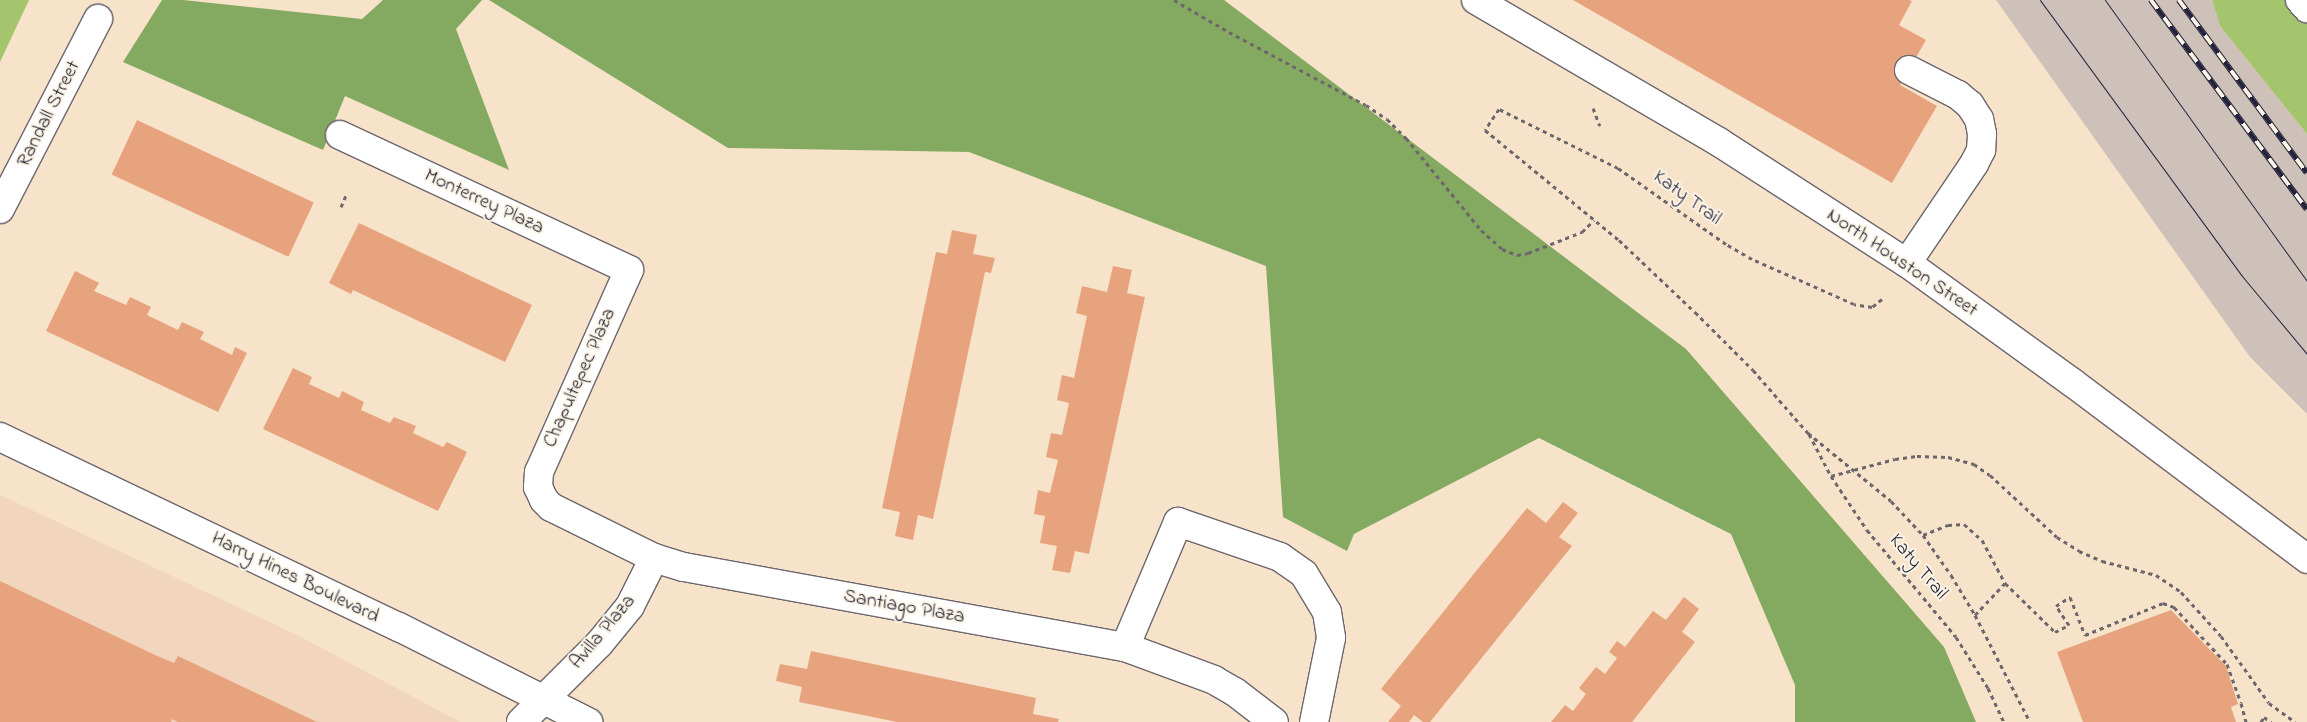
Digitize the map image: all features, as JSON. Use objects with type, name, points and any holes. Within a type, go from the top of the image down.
[{"type":"main road","name":"North Houston Street","points":[[1476,0],[1719,142],[1907,263],[2073,383],[2307,559]]},
{"type":"main road","points":[[2300,0],[2307,8]]},
{"type":"main road","name":"Randall Street","points":[[0,208],[98,19]]},
{"type":"main road","points":[[1907,263],[1974,164],[1980,150],[1982,134],[1979,119],[1970,106],[1958,95],[1909,70]]},
{"type":"main road","name":"Monterrey Plaza","points":[[340,135],[629,270]]},
{"type":"main road","name":"Chapultepec Plaza","points":[[538,487],[538,472],[544,457],[629,270]]},
{"type":"main road","name":"Harry Hines Boulevard","points":[[0,437],[543,698],[588,722]]},
{"type":"main road","name":"Santiago Plaza","points":[[538,487],[544,500],[551,507],[654,558],[693,568],[1125,647],[1214,680],[1235,692],[1274,722]]},
{"type":"main road","points":[[1125,647],[1178,522],[1280,557],[1304,574],[1327,612],[1331,638],[1314,722]]},
{"type":"main road","name":"Avilla Plaza","points":[[521,722],[599,644],[630,606],[654,558]]},
{"type":"path","points":[[1174,0],[1229,32],[1366,105],[1387,120],[1406,138],[1481,230],[1502,249],[1517,255],[1528,253],[1582,232],[1594,220],[1695,312],[1754,370],[1808,433],[1891,501],[1923,535],[1951,575],[1975,615],[2030,722]]},
{"type":"path","name":"Katy Trail","points":[[1594,220],[1485,130],[1499,109],[1618,168],[1726,244],[1752,259],[1854,304],[1872,307],[1877,305],[1882,299]]},
{"type":"path","points":[[341,207],[347,193]]},
{"type":"path","name":"Katy Trail","points":[[1808,433],[1831,476],[1867,530],[1956,637],[1988,688],[2004,722]]},
{"type":"path","points":[[1831,476],[1853,469],[1917,456],[1948,457],[1974,464],[1990,475],[2057,537],[2079,551],[2102,561],[2156,575],[2181,592],[2221,636],[2268,703],[2295,722]]},
{"type":"path","points":[[1923,535],[1948,524],[1964,524],[1982,540],[2005,583],[2055,632],[2069,625],[2056,606],[2070,597],[2085,635],[2164,603],[2174,607],[2227,664],[2246,722]]},
{"type":"path","points":[[1975,615],[2005,583]]},
{"type":"path","points":[[2261,722],[2264,717],[2270,722]]},
{"type":"shaded area","points":[[1996,0],[2212,0],[2220,26],[2307,134],[2307,414],[2250,357]]},
{"type":"shaded area","points":[[0,495],[299,636],[460,722],[0,722]]},
{"type":"green space","points":[[0,0],[29,0],[0,62]]},
{"type":"green space","points":[[162,0],[183,0],[362,19],[383,0],[482,0],[456,29],[509,170],[345,96],[323,150],[123,62]]},
{"type":"green space","points":[[489,0],[1224,0],[1686,349],[1944,647],[1976,722],[1795,722],[1795,685],[1731,534],[1539,438],[1354,534],[1347,551],[1283,517],[1266,266],[969,152],[728,148]]},
{"type":"green space","points":[[2212,0],[2307,0],[2307,134],[2220,26]]},
{"type":"building","points":[[1573,0],[1909,0],[1912,1],[1899,25],[1926,40],[1900,85],[1937,106],[1892,183]]},
{"type":"building","points":[[137,120],[314,202],[288,257],[112,174]]},
{"type":"building","points":[[359,223],[532,305],[505,362],[353,290],[351,294],[329,283]]},
{"type":"building","points":[[952,230],[977,235],[973,254],[995,258],[991,273],[985,272],[933,519],[918,515],[913,540],[895,536],[900,512],[882,508],[936,252],[947,254]]},
{"type":"building","points":[[1113,266],[1132,270],[1127,293],[1145,297],[1089,554],[1075,551],[1070,573],[1052,570],[1057,546],[1040,543],[1045,516],[1034,514],[1038,490],[1050,493],[1058,460],[1046,457],[1051,433],[1062,435],[1069,403],[1057,400],[1062,375],[1074,378],[1087,316],[1076,313],[1082,286],[1107,292]]},
{"type":"building","points":[[75,271],[99,283],[94,291],[126,305],[130,297],[151,307],[147,315],[178,330],[182,322],[204,332],[200,339],[232,355],[235,347],[247,353],[218,412],[46,331]]},
{"type":"building","points":[[293,368],[312,377],[309,384],[339,398],[342,391],[364,402],[361,410],[390,423],[394,417],[416,426],[413,433],[443,447],[447,442],[467,452],[438,511],[263,429]]},
{"type":"building","points":[[1563,502],[1578,513],[1559,537],[1572,546],[1430,722],[1423,722],[1414,715],[1409,722],[1388,722],[1401,706],[1381,689],[1527,508],[1546,523]]},
{"type":"building","points":[[0,581],[155,655],[174,663],[178,656],[317,722],[178,722],[172,719],[171,722],[0,722]]},
{"type":"building","points":[[1684,597],[1699,609],[1682,632],[1695,642],[1632,722],[1551,722],[1565,705],[1573,711],[1586,694],[1579,688],[1596,667],[1605,674],[1617,658],[1609,652],[1617,641],[1625,647],[1653,611],[1666,620]]},
{"type":"building","points":[[2171,610],[2226,666],[2238,704],[2231,707],[2236,722],[2083,722],[2057,652]]},
{"type":"building","points":[[811,651],[1036,698],[1033,714],[1059,719],[1058,722],[897,722],[799,702],[802,687],[776,681],[780,664],[807,669]]},
{"type":"tram line","points":[[2040,0],[2242,276],[2307,354]]},
{"type":"tram line","points":[[2105,0],[2307,281]]},
{"type":"railway","points":[[2151,0],[2307,209]]},
{"type":"railway","points":[[2179,0],[2307,173]]}]
